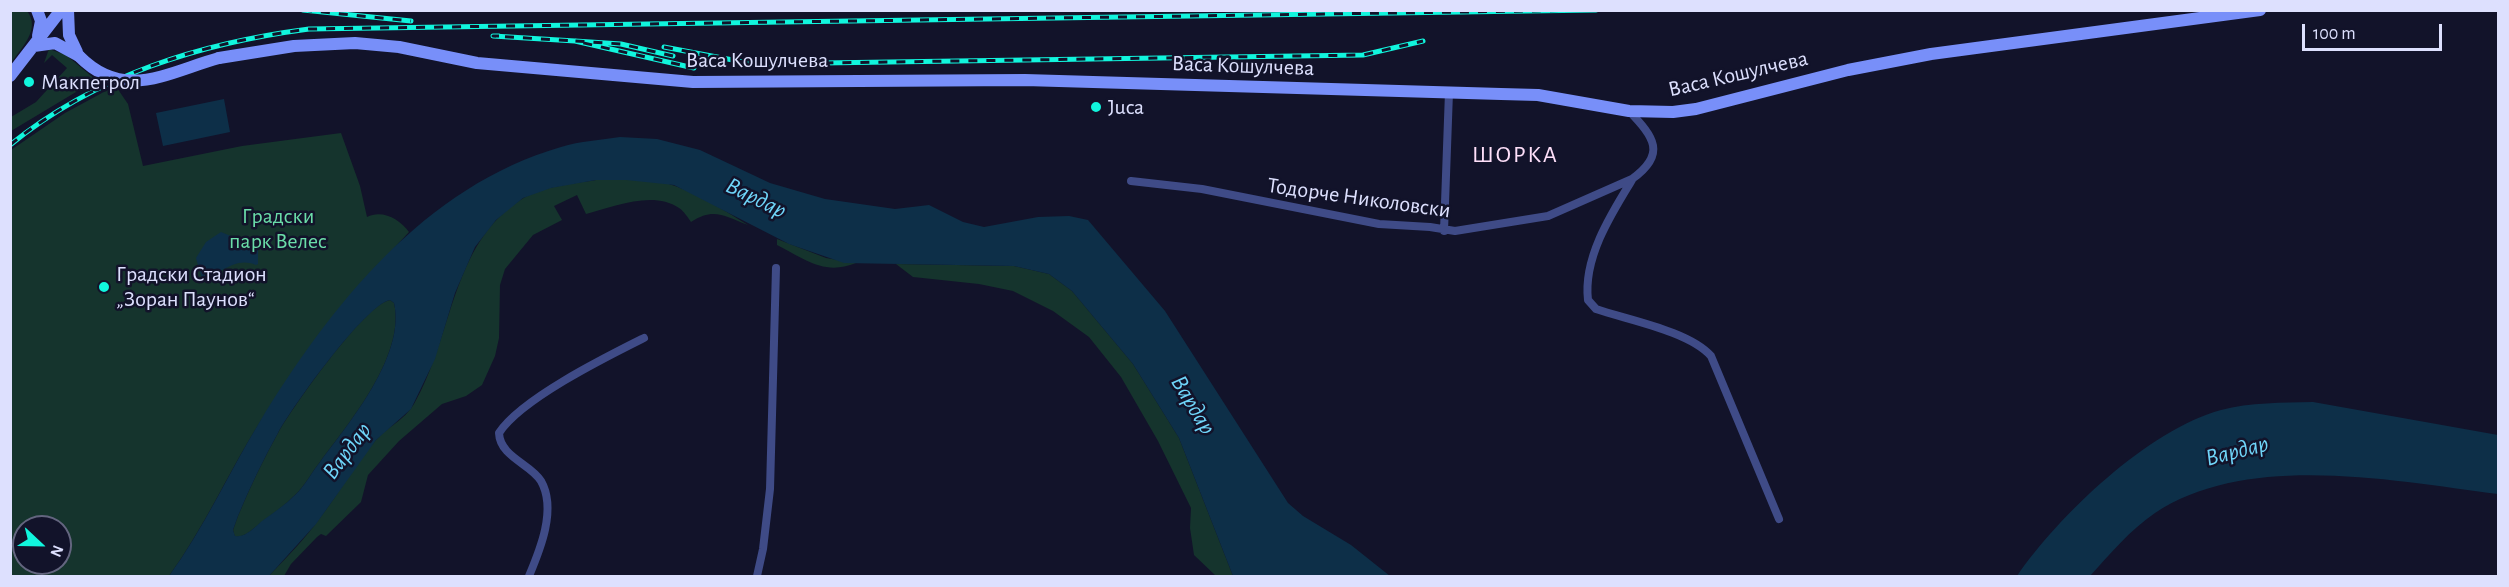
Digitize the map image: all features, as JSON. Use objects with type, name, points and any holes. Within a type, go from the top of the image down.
[{"type":"main road","points":[[34,46],[41,26],[37,10]]},
{"type":"main road","points":[[10,76],[61,10]]},
{"type":"main road","points":[[68,10],[69,35],[80,56]]},
{"type":"main road","name":"Васа Кошулчева","points":[[80,56],[103,74],[129,81],[153,80],[219,58],[294,46],[354,43],[399,47],[477,63],[693,82],[1025,80],[1449,92],[1538,95],[1629,111],[1655,113],[1696,109],[1848,70],[1931,54],[2260,10]]},
{"type":"main road","points":[[50,24],[80,56]]},
{"type":"main road","points":[[34,46],[46,42],[58,44],[80,56]]},
{"type":"street","points":[[37,10],[50,24]]},
{"type":"street","points":[[1444,231],[1449,92]]},
{"type":"street","name":"Тодорче Николовски","points":[[1131,181],[1202,189],[1328,215],[1444,231],[1470,230],[1548,216],[1632,180],[1643,171],[1651,159],[1654,143],[1651,133],[1629,111]]},
{"type":"street","points":[[1632,180],[1613,210],[1595,252],[1588,300],[1596,309],[1672,334],[1696,345],[1711,356],[1779,519]]},
{"type":"street","points":[[757,576],[763,549],[770,489],[776,268]]},
{"type":"street","points":[[529,576],[545,526],[547,503],[541,480],[502,445],[499,433],[507,424],[553,389],[644,338]]},
{"type":"green space","points":[[11,10],[27,11],[32,24],[25,44],[11,63]]},
{"type":"green space","points":[[49,49],[66,55],[96,80],[11,131],[11,117],[36,102],[67,68],[52,55],[44,63]]},
{"type":"green space","name":"Градски парк Велес","points":[[113,87],[117,88],[128,104],[143,166],[242,146],[341,133],[360,186],[367,217],[385,215],[396,219],[409,232],[368,277],[294,371],[260,422],[182,558],[169,576],[11,576],[11,150],[65,113]]},
{"type":"green space","points":[[596,180],[666,183],[703,199],[748,225],[719,214],[699,217],[691,222],[679,208],[657,200],[620,204],[586,214],[577,195],[554,206],[562,220],[533,235],[505,269],[500,285],[499,338],[495,356],[482,385],[466,396],[442,404],[399,441],[368,475],[361,502],[326,536],[321,534],[317,537],[291,564],[284,576],[269,576],[312,529],[375,441],[406,415],[414,404],[427,378],[467,266],[481,240],[499,218],[522,199],[539,191]]},
{"type":"green space","points":[[777,239],[826,258],[856,263],[845,267],[824,267],[777,245]]},
{"type":"green space","points":[[896,264],[1014,266],[1049,274],[1072,291],[1133,364],[1179,438],[1233,576],[1216,576],[1194,555],[1190,528],[1191,508],[1158,441],[1121,377],[1089,337],[1053,311],[1013,291],[979,284],[913,277]]},
{"type":"green space","points":[[390,300],[394,303],[395,323],[392,344],[384,366],[359,408],[299,491],[250,532],[235,537],[233,530],[243,505],[267,453],[286,420],[347,337],[379,306]]},
{"type":"water","points":[[224,99],[230,132],[163,146],[156,113]]},
{"type":"water","name":"Вардар","points":[[620,137],[657,139],[700,150],[770,183],[825,199],[895,209],[929,205],[963,222],[984,227],[1038,217],[1069,216],[1088,220],[1165,311],[1288,503],[1303,516],[1351,545],[1390,576],[1233,576],[1179,438],[1133,364],[1072,291],[1049,274],[1014,266],[844,263],[789,244],[674,185],[626,180],[596,180],[551,188],[523,198],[496,220],[475,247],[455,293],[435,359],[411,409],[376,440],[316,524],[269,576],[169,576],[205,520],[259,423],[287,379],[317,336],[350,295],[386,256],[424,221],[466,190],[512,165],[568,145]],"holes":[[[390,300],[394,303],[395,323],[392,344],[384,366],[359,408],[299,491],[250,532],[235,536],[233,530],[252,484],[278,433],[298,402],[347,337],[364,319]]]},
{"type":"water","points":[[221,232],[254,242],[258,248],[258,264],[235,264],[202,279],[196,258],[206,242]]},
{"type":"water","name":"Вардар","points":[[2313,402],[2498,435],[2498,494],[2369,478],[2323,475],[2277,476],[2233,482],[2192,494],[2155,513],[2129,535],[2090,576],[2017,576],[2056,527],[2081,502],[2135,455],[2164,436],[2193,420],[2232,407],[2267,403]]},
{"type":"railway","points":[[303,10],[411,21]]},
{"type":"railway","points":[[10,145],[43,120],[78,99],[151,66],[229,43],[309,29],[1596,10]]},
{"type":"railway","points":[[499,36],[493,36],[575,41]]},
{"type":"railway","points":[[673,56],[621,44],[575,41],[694,68]]},
{"type":"railway","points":[[664,47],[754,64],[1363,55],[1423,41]]},
{"type":"place","name":"Макпетрол","points":[[29,82]]},
{"type":"place","name":"Juca","points":[[1096,107]]},
{"type":"place","name":"Градски Стадион „Зоран Паунов“","points":[[104,287]]},
{"type":"district","name":"ШОРКА","points":[[1515,155]]}]
